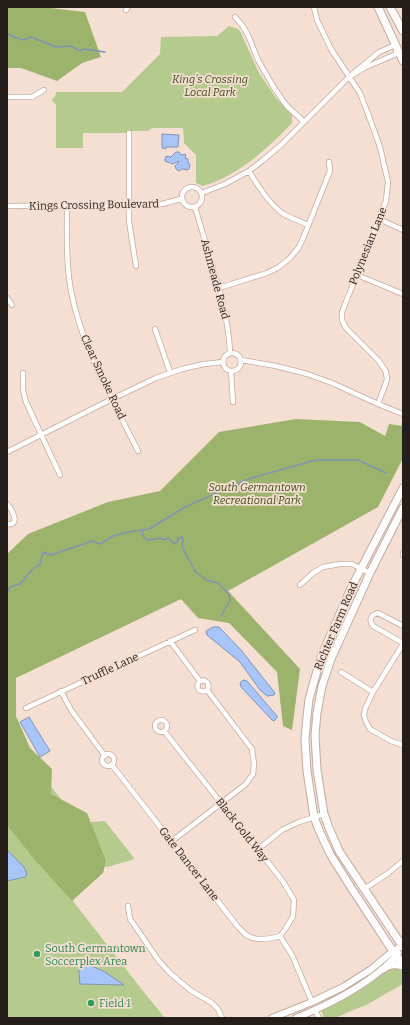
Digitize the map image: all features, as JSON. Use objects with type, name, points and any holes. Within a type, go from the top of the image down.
[{"type":"main road","points":[[378,7],[400,46],[403,61]]},
{"type":"main road","points":[[390,7],[403,31]]},
{"type":"main road","name":"Richter Farm Road","points":[[403,488],[361,569],[320,657],[309,699],[305,738],[307,771],[314,817],[319,830],[330,854],[394,954],[403,965]]},
{"type":"main road","name":"Richter Farm Road","points":[[403,508],[330,659],[322,686],[315,735],[317,770],[324,814],[329,828],[339,851],[403,946]]},
{"type":"main road","points":[[383,969],[389,965],[403,965]]},
{"type":"street","name":"Polynesian Lane","points":[[314,7],[317,20],[330,49],[360,93],[380,147],[388,182],[386,201],[342,312],[342,320],[346,328],[379,362],[386,372],[387,380],[378,404]]},
{"type":"street","points":[[235,17],[248,35],[258,60],[273,86],[286,105],[304,122]]},
{"type":"street","points":[[202,193],[226,184],[262,161],[281,145],[348,77],[379,52],[393,46],[400,46],[396,54],[364,68],[348,77]]},
{"type":"street","points":[[7,97],[32,97],[44,90]]},
{"type":"street","points":[[129,133],[129,220],[136,266]]},
{"type":"street","points":[[219,288],[279,268],[290,258],[298,248],[330,171],[329,162]]},
{"type":"street","points":[[249,170],[274,206],[283,213],[308,225]]},
{"type":"street","points":[[194,186],[202,193],[202,200],[195,207],[185,205],[182,200],[182,192],[187,187],[194,186]]},
{"type":"street","name":"Kings Crossing Boulevard","points":[[7,206],[162,204],[182,200]]},
{"type":"street","name":"Clear Smoke Road","points":[[67,206],[67,240],[71,289],[79,324],[98,372],[138,451]]},
{"type":"street","name":"Ashmeade Road","points":[[195,207],[227,319],[230,337],[230,353]]},
{"type":"street","points":[[379,219],[403,230]]},
{"type":"street","points":[[357,275],[403,294]]},
{"type":"street","points":[[7,298],[12,305]]},
{"type":"street","points":[[155,329],[170,372]]},
{"type":"street","points":[[230,353],[235,353],[241,360],[240,368],[236,371],[231,372],[226,370],[223,365],[224,356],[230,353]]},
{"type":"street","points":[[241,360],[276,366],[307,374],[332,383],[403,414]]},
{"type":"street","points":[[7,452],[112,399],[170,372],[182,368],[223,362]]},
{"type":"street","points":[[231,372],[233,402]]},
{"type":"street","points":[[23,373],[26,402],[60,475]]},
{"type":"street","points":[[7,504],[15,518],[12,524],[7,524]]},
{"type":"street","points":[[300,585],[313,573],[323,567],[340,564],[352,564],[370,574]]},
{"type":"street","points":[[403,626],[378,613],[373,615],[370,619],[373,626],[403,644],[374,692],[365,709],[364,715],[370,729],[391,741],[403,745]]},
{"type":"street","name":"Truffle Lane","points":[[26,708],[195,630]]},
{"type":"street","points":[[170,641],[200,681]]},
{"type":"street","points":[[341,672],[374,692]]},
{"type":"street","points":[[172,841],[246,784],[253,774],[254,760],[252,749],[207,690],[207,682],[203,680],[200,681]]},
{"type":"street","points":[[200,681],[197,685],[198,689],[202,692],[207,690]]},
{"type":"street","name":"Gate Dancer Lane","points":[[61,692],[71,710],[104,756],[103,764],[107,766],[112,765]]},
{"type":"street","name":"Black Gold Way","points":[[164,731],[282,880],[294,900],[293,916],[280,936]]},
{"type":"street","name":"Gate Dancer Lane","points":[[104,756],[110,755],[114,757],[114,762],[112,765]]},
{"type":"street","name":"Gate Dancer Lane","points":[[112,765],[238,927],[248,936],[259,939],[270,939],[280,936]]},
{"type":"street","points":[[257,850],[282,830],[299,822],[324,814]]},
{"type":"street","points":[[364,889],[387,874],[403,861]]},
{"type":"street","points":[[128,906],[130,919],[159,960],[190,990],[218,1009],[222,1018]]},
{"type":"street","points":[[280,936],[292,955],[312,1002]]},
{"type":"street","points":[[272,1018],[330,994],[370,970],[403,946]]},
{"type":"street","points":[[296,1018],[347,994],[383,969],[394,954]]},
{"type":"street","points":[[315,1010],[319,1018]]},
{"type":"green space","points":[[7,7],[42,7],[85,12],[101,57],[82,63],[57,81],[21,68],[7,68]]},
{"type":"green space","name":"King's Crossing Local Park","points":[[229,26],[240,31],[259,73],[276,98],[292,115],[292,123],[252,160],[229,175],[203,186],[196,183],[196,155],[184,143],[183,128],[152,128],[148,131],[127,131],[127,133],[83,133],[83,148],[56,148],[56,105],[52,100],[56,92],[122,92],[160,54],[161,37],[217,36]]},
{"type":"green space","name":"South Germantown Recreational Park","points":[[296,419],[360,422],[385,436],[389,424],[403,426],[403,458],[378,507],[228,591],[300,669],[292,730],[283,726],[277,672],[229,623],[198,618],[181,599],[16,678],[16,716],[30,748],[52,769],[51,794],[87,813],[106,861],[103,873],[72,901],[35,860],[7,825],[7,554],[28,534],[108,502],[160,491],[219,432]]},
{"type":"green space","points":[[7,713],[39,771],[81,825],[41,860],[165,1018],[7,1018]]},
{"type":"green space","points":[[105,821],[134,858],[132,860],[109,867],[98,866],[85,828],[91,822]]},
{"type":"green space","points":[[388,962],[396,963],[403,972],[403,984],[368,1004],[335,1018],[324,1018],[319,1005],[322,999],[353,984]]},
{"type":"water","points":[[162,134],[179,135],[178,147],[166,147],[166,149],[162,148]]},
{"type":"water","points":[[176,152],[179,152],[181,155],[186,155],[185,158],[188,159],[190,165],[189,169],[182,169],[179,171],[175,166],[179,161],[173,164],[165,161],[166,156],[171,157]]},
{"type":"water","points":[[213,627],[219,627],[241,650],[275,693],[274,695],[267,696],[260,690],[240,662],[207,635],[206,631]]},
{"type":"water","points":[[243,680],[247,681],[277,716],[274,721],[241,687],[240,683]]},
{"type":"water","points":[[29,717],[50,751],[40,757],[20,722]]},
{"type":"water","points":[[7,850],[24,867],[27,874],[25,877],[7,881]]},
{"type":"water","points":[[78,960],[105,972],[124,985],[80,984]]},
{"type":"waterway","points":[[7,33],[11,36],[24,40],[31,37],[56,47],[71,46],[80,51],[84,49],[105,52]]},
{"type":"waterway","points":[[7,592],[10,587],[20,584],[31,571],[40,564],[43,552],[51,555],[92,541],[100,544],[113,536],[149,529],[185,507],[251,478],[316,460],[358,460],[386,473]]},
{"type":"waterway","points":[[142,530],[143,536],[147,540],[160,538],[164,540],[169,538],[175,544],[178,539],[182,537],[182,547],[195,571],[206,580],[218,583],[229,594],[230,600],[221,616]]},
{"type":"place","name":"South Germantown Soccerplex Area","points":[[37,954]]},
{"type":"place","name":"Field 1","points":[[91,1003]]}]
